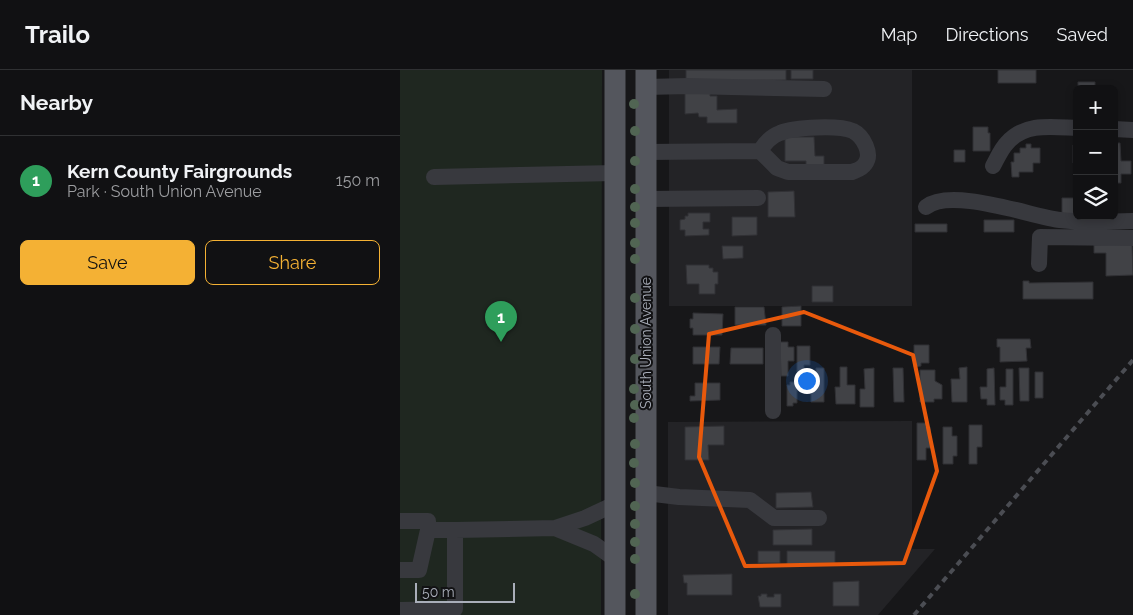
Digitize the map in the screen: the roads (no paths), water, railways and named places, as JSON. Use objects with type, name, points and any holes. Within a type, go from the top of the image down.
[{"type":"main road","points":[[615,615],[616,70]]},
{"type":"main road","name":"South Union Avenue","points":[[646,78],[646,615]]},
{"type":"lane","points":[[646,78],[688,86],[824,89]]},
{"type":"lane","points":[[993,166],[1006,143],[1016,134],[1029,128],[1046,126],[1073,128]]},
{"type":"lane","points":[[646,152],[760,151],[777,168],[794,173],[852,172],[860,169],[866,163],[867,156],[867,148],[862,139],[854,132],[843,128],[826,127],[780,133],[771,138],[760,151]]},
{"type":"lane","points":[[1118,129],[1133,130]]},
{"type":"lane","points":[[434,177],[616,173]]},
{"type":"lane","points":[[646,199],[758,198]]},
{"type":"lane","points":[[926,206],[932,203],[966,201],[989,204],[1062,220],[1133,221]]},
{"type":"lane","points":[[1039,264],[1040,237],[1133,238]]},
{"type":"lane","points":[[773,335],[773,411]]},
{"type":"lane","points":[[646,494],[750,500],[774,518],[819,518]]},
{"type":"lane","points":[[428,530],[555,528],[585,518],[615,504]]},
{"type":"lane","points":[[400,521],[428,521],[428,530],[419,570],[400,570]]},
{"type":"lane","points":[[555,528],[594,544],[615,559]]},
{"type":"lane","points":[[400,610],[455,609],[455,530]]},
{"type":"railway","points":[[914,615],[1133,360]]},
{"type":"place","name":"Kern County Fairgrounds","points":[[501,342]]}]
